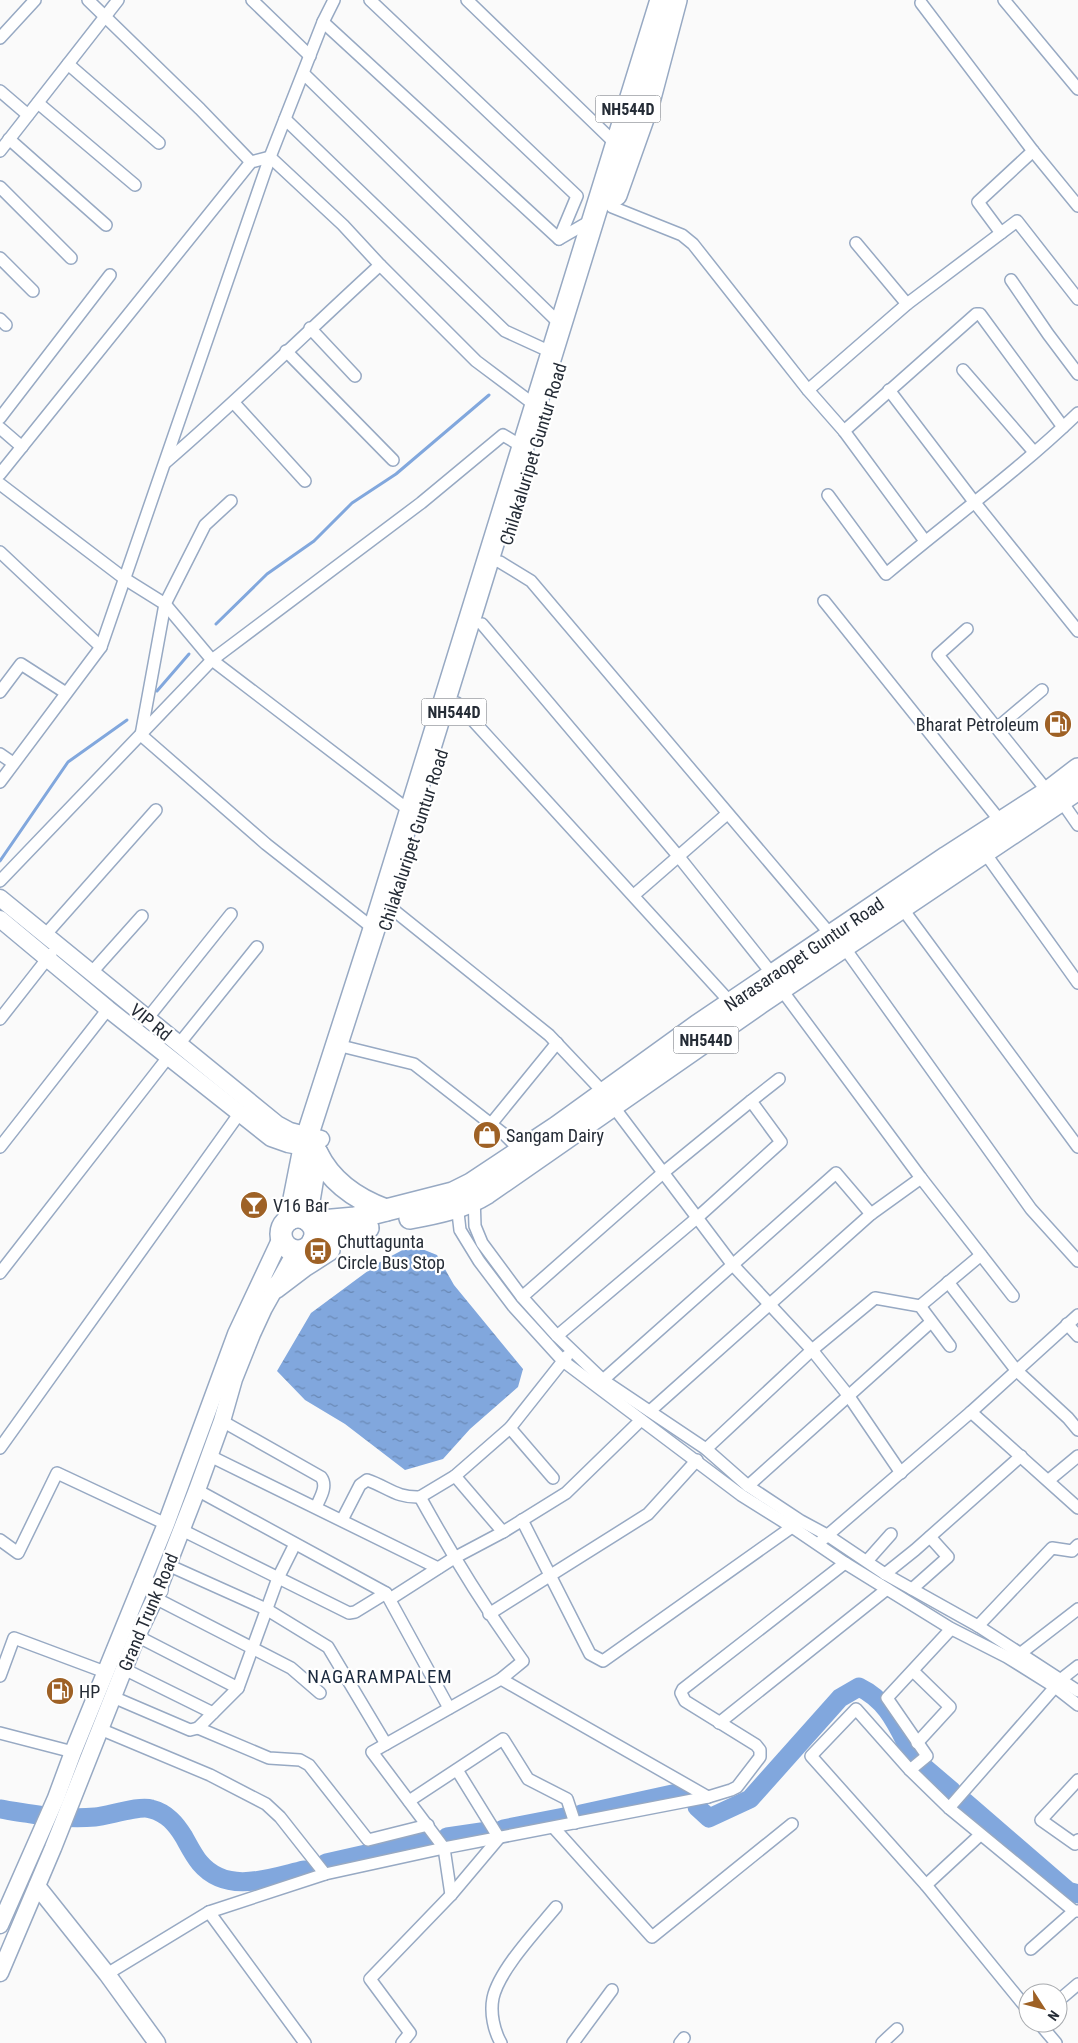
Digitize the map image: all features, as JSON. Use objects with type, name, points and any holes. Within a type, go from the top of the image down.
[{"type":"highway","name":"NH544D","points":[[594,219],[662,0]]},
{"type":"highway","name":"NH544D","points":[[612,207],[649,102],[676,0]]},
{"type":"highway","name":"Chilakaluripet Guntur Road","points":[[344,1046],[374,929],[410,811],[612,207]]},
{"type":"highway","name":"Chilakaluripet Guntur Road","points":[[299,1232],[314,1145],[344,1046],[391,908],[482,624],[494,561],[523,447],[594,219]]},
{"type":"highway","name":"Narasaraopet Guntur Road","points":[[838,941],[902,908],[985,853],[1063,794],[1078,770]]},
{"type":"highway","name":"Narasaraopet Guntur Road","points":[[299,1232],[361,1229],[464,1196],[838,941],[1001,822],[1063,794]]},
{"type":"highway","name":"Narasaraopet Guntur Road","points":[[299,1232],[386,1210],[464,1196],[521,1151],[608,1099],[731,1003],[777,982]]},
{"type":"highway","points":[[314,1145],[323,1165],[338,1183],[360,1198],[386,1210]]},
{"type":"highway","name":"NH544D","points":[[275,1288],[304,1266],[361,1229]]},
{"type":"main road","name":"VIP Rd","points":[[0,898],[147,1019],[174,1050],[239,1114],[279,1142],[314,1145]]},
{"type":"main road","name":"VIP Rd","points":[[0,919],[108,1009],[174,1050],[277,1124],[314,1145]]},
{"type":"main road","name":"Grand Trunk Road","points":[[0,1925],[56,1798],[105,1672],[168,1564],[198,1490],[222,1421],[234,1379],[252,1334],[275,1288],[299,1232]]},
{"type":"main road","name":"Grand Trunk Road","points":[[0,1973],[53,1848],[137,1636],[152,1590],[166,1524],[236,1334],[299,1232]]},
{"type":"main road","points":[[36,1886],[107,1974],[157,2043]]},
{"type":"street","points":[[1,34],[35,0]]},
{"type":"street","points":[[88,0],[200,109],[251,162]]},
{"type":"street","points":[[0,151],[118,0]]},
{"type":"street","points":[[252,0],[310,56]]},
{"type":"street","points":[[0,782],[101,647],[270,157],[323,22],[334,0]]},
{"type":"street","points":[[370,0],[577,196],[559,239]]},
{"type":"street","points":[[467,0],[617,145]]},
{"type":"street","points":[[1004,0],[1077,86]]},
{"type":"street","points":[[921,3],[1033,151],[1078,206]]},
{"type":"street","points":[[323,22],[559,239]]},
{"type":"street","points":[[68,64],[159,143]]},
{"type":"street","points":[[304,74],[561,325]]},
{"type":"street","points":[[0,91],[28,115]]},
{"type":"street","points":[[38,103],[135,186]]},
{"type":"street","points":[[285,119],[505,331],[552,353]]},
{"type":"street","points":[[9,139],[106,225]]},
{"type":"street","points":[[1001,233],[978,202],[1033,151]]},
{"type":"street","points":[[3,466],[22,447],[251,162],[270,157]]},
{"type":"street","points":[[270,157],[343,225],[380,265],[476,361],[536,406]]},
{"type":"street","points":[[0,188],[71,258]]},
{"type":"street","points":[[612,207],[682,235],[693,244],[808,390],[844,431],[925,541]]},
{"type":"street","points":[[559,239],[594,219]]},
{"type":"street","points":[[808,390],[908,304],[1016,221],[1078,299]]},
{"type":"street","points":[[856,243],[908,304]]},
{"type":"street","points":[[0,258],[33,292]]},
{"type":"street","points":[[165,463],[234,403],[310,328],[380,265]]},
{"type":"street","points":[[0,418],[110,275]]},
{"type":"street","points":[[1011,280],[1078,374]]},
{"type":"street","points":[[844,431],[976,314],[980,314],[1063,427]]},
{"type":"street","points":[[310,328],[355,376]]},
{"type":"street","points":[[286,351],[393,460]]},
{"type":"street","points":[[963,370],[1034,452]]},
{"type":"street","points":[[889,390],[975,503],[1078,631]]},
{"type":"street","points":[[234,403],[305,481]]},
{"type":"street","points":[[828,495],[886,574],[975,503],[1078,412]]},
{"type":"street","points":[[0,428],[22,447]]},
{"type":"street","points":[[0,881],[212,660],[421,503],[503,435],[523,447]]},
{"type":"street","points":[[0,484],[125,579],[165,604],[212,660],[410,811]]},
{"type":"street","points":[[141,735],[165,604],[205,525],[231,501]]},
{"type":"street","points":[[0,552],[101,647]]},
{"type":"street","points":[[494,561],[531,581],[727,814],[838,941],[1031,1208],[1078,1261]]},
{"type":"street","points":[[824,601],[1001,822]]},
{"type":"street","points":[[482,624],[679,857],[777,982],[921,1178],[1013,1296]]},
{"type":"street","points":[[968,629],[938,655],[997,728],[1063,794],[1078,824]]},
{"type":"street","points":[[0,692],[21,664],[66,693]]},
{"type":"street","points":[[997,728],[1042,690]]},
{"type":"street","points":[[457,703],[731,1003]]},
{"type":"street","points":[[141,735],[266,844],[374,929]]},
{"type":"street","points":[[0,754],[13,763]]},
{"type":"street","points":[[46,934],[156,810]]},
{"type":"street","points":[[634,895],[727,814]]},
{"type":"street","points":[[985,853],[1078,983]]},
{"type":"street","points":[[391,908],[556,1043],[608,1099],[732,1264],[812,1350],[848,1395],[901,1473]]},
{"type":"street","points":[[902,908],[1078,1147]]},
{"type":"street","points":[[147,1019],[230,914]]},
{"type":"street","points":[[92,972],[142,916]]},
{"type":"street","points":[[0,1019],[59,946]]},
{"type":"street","points":[[0,1273],[257,947]]},
{"type":"street","points":[[0,1148],[108,1009]]},
{"type":"street","points":[[491,1124],[556,1043]]},
{"type":"street","points":[[344,1046],[414,1064],[505,1135],[521,1151]]},
{"type":"street","points":[[522,1297],[664,1172],[779,1079]]},
{"type":"street","points":[[557,1336],[698,1217],[781,1142],[750,1101]]},
{"type":"street","points":[[0,1448],[239,1114]]},
{"type":"street","points":[[603,1380],[836,1173],[871,1214]]},
{"type":"street","points":[[650,1411],[871,1214],[921,1178]]},
{"type":"street","points":[[464,1196],[482,1243],[522,1297],[557,1336],[603,1380],[706,1449],[748,1486],[827,1535],[884,1574],[978,1626],[1021,1653],[1058,1684],[1078,1705]]},
{"type":"street","points":[[464,1196],[460,1230],[479,1261],[513,1306],[564,1361],[741,1495],[792,1527],[817,1546],[951,1628],[1058,1684],[1078,1692]]},
{"type":"street","points":[[920,1306],[981,1255]]},
{"type":"street","points":[[948,1282],[1016,1370],[1068,1418],[1078,1430]]},
{"type":"street","points":[[706,1449],[812,1350],[875,1298],[920,1306],[950,1346]]},
{"type":"street","points":[[817,1546],[827,1535],[971,1412],[1078,1315]]},
{"type":"street","points":[[748,1486],[931,1322]]},
{"type":"street","points":[[1067,1324],[1078,1336]]},
{"type":"street","points":[[342,1520],[360,1485],[367,1480],[394,1494],[420,1497],[455,1476],[510,1428],[572,1350]]},
{"type":"street","points":[[971,1412],[1078,1508]]},
{"type":"street","points":[[182,1530],[350,1613],[355,1612],[388,1596],[503,1532],[566,1493],[641,1420]]},
{"type":"street","points":[[222,1421],[322,1477],[325,1481],[325,1486],[316,1507]]},
{"type":"street","points":[[510,1428],[553,1478]]},
{"type":"street","points":[[210,1456],[438,1568]]},
{"type":"street","points":[[884,1574],[930,1537],[1021,1456]]},
{"type":"street","points":[[1049,1480],[1078,1456]]},
{"type":"street","points":[[489,1614],[648,1514],[697,1460]]},
{"type":"street","points":[[0,1540],[18,1553],[57,1473],[166,1524]]},
{"type":"street","points":[[455,1476],[503,1532]]},
{"type":"street","points":[[198,1490],[388,1596],[449,1708]]},
{"type":"street","points":[[420,1497],[454,1558],[489,1614],[523,1661],[501,1680],[372,1752],[444,1848],[451,1895]]},
{"type":"street","points":[[522,1520],[590,1654],[603,1661],[792,1527]]},
{"type":"street","points":[[867,1561],[891,1534]]},
{"type":"street","points":[[912,1589],[948,1557],[930,1537]]},
{"type":"street","points":[[113,1697],[190,1730],[198,1728],[238,1688],[278,1578],[295,1544]]},
{"type":"street","points":[[978,1626],[1052,1548],[1072,1550],[1078,1546]]},
{"type":"street","points":[[107,1974],[209,1912],[325,1874],[444,1848],[708,1797],[730,1790],[737,1786],[760,1756],[760,1750],[756,1745],[685,1701],[681,1693],[683,1689],[845,1563]]},
{"type":"street","points":[[168,1564],[266,1609],[328,1647],[386,1744]]},
{"type":"street","points":[[719,1723],[887,1589]]},
{"type":"street","points":[[152,1590],[252,1649],[291,1668],[320,1693]]},
{"type":"street","points":[[1021,1653],[1078,1609]]},
{"type":"street","points":[[910,1770],[927,1756],[887,1698],[914,1671],[951,1628]]},
{"type":"street","points":[[137,1636],[238,1688]]},
{"type":"street","points":[[0,1676],[4,1652],[14,1638],[105,1672]]},
{"type":"street","points":[[949,1808],[1058,1684],[1078,1666]]},
{"type":"street","points":[[124,1669],[213,1712]]},
{"type":"street","points":[[914,1671],[950,1707],[917,1743]]},
{"type":"street","points":[[501,1680],[708,1797]]},
{"type":"street","points":[[1018,1998],[926,1885],[811,1756],[856,1709],[910,1770],[949,1808],[1076,1911],[1031,1949]]},
{"type":"street","points":[[198,1728],[269,1758],[300,1760],[309,1764],[368,1840],[428,1825]]},
{"type":"street","points":[[100,1729],[210,1775],[266,1804],[280,1817],[325,1874]]},
{"type":"street","points":[[0,1734],[73,1752]]},
{"type":"street","points":[[409,1801],[504,1739],[528,1779],[567,1799],[575,1823]]},
{"type":"street","points":[[457,1770],[499,1838]]},
{"type":"street","points":[[1078,1780],[1041,1820],[1074,1844],[1078,1840]]},
{"type":"street","points":[[554,1828],[652,1937],[792,1824]]},
{"type":"street","points":[[926,1885],[980,1834]]},
{"type":"street","points":[[402,2043],[410,2033],[370,1979],[451,1895],[499,1838]]},
{"type":"street","points":[[501,2043],[496,2036],[492,1999],[499,1982],[556,1907]]},
{"type":"street","points":[[209,1912],[305,2043]]},
{"type":"street","points":[[1068,1993],[1078,1984]]},
{"type":"street","points":[[573,2043],[612,1990]]},
{"type":"street","points":[[882,2043],[897,2029]]},
{"type":"street","points":[[1048,2033],[1056,2043]]},
{"type":"water","points":[[412,1245],[437,1255],[454,1285],[523,1369],[518,1387],[470,1429],[443,1459],[405,1470],[345,1424],[305,1400],[277,1371],[311,1313],[380,1262]]},
{"type":"waterway","points":[[216,624],[267,574],[314,541],[352,503],[396,474],[489,395]]},
{"type":"waterway","points":[[157,691],[189,654]]},
{"type":"waterway","points":[[0,861],[68,762],[127,720]]},
{"type":"waterway","points":[[697,1807],[709,1818],[750,1799],[840,1698],[859,1687],[870,1693],[886,1708],[914,1758]]},
{"type":"waterway","points":[[925,1768],[952,1791]]},
{"type":"waterway","points":[[581,1814],[677,1793],[685,1795]]},
{"type":"waterway","points":[[965,1802],[1068,1891],[1078,1894]]},
{"type":"waterway","points":[[0,1809],[71,1818],[101,1816],[139,1808],[151,1809],[162,1813],[174,1823],[200,1863],[211,1873],[223,1879],[249,1882],[304,1870]]},
{"type":"waterway","points":[[503,1829],[564,1817]]},
{"type":"waterway","points":[[447,1837],[488,1831]]},
{"type":"waterway","points":[[326,1863],[428,1840]]},
{"type":"place","name":"Bharat Petroleum","points":[[1058,724]]},
{"type":"place","name":"Sangam Dairy","points":[[487,1135]]},
{"type":"place","name":"V16 Bar","points":[[254,1205]]},
{"type":"place","name":"Chuttagunta Circle Bus Stop","points":[[318,1251]]},
{"type":"place","name":"HP","points":[[60,1691]]},
{"type":"district","name":"NAGARAMPALEM","points":[[380,1676]]}]
